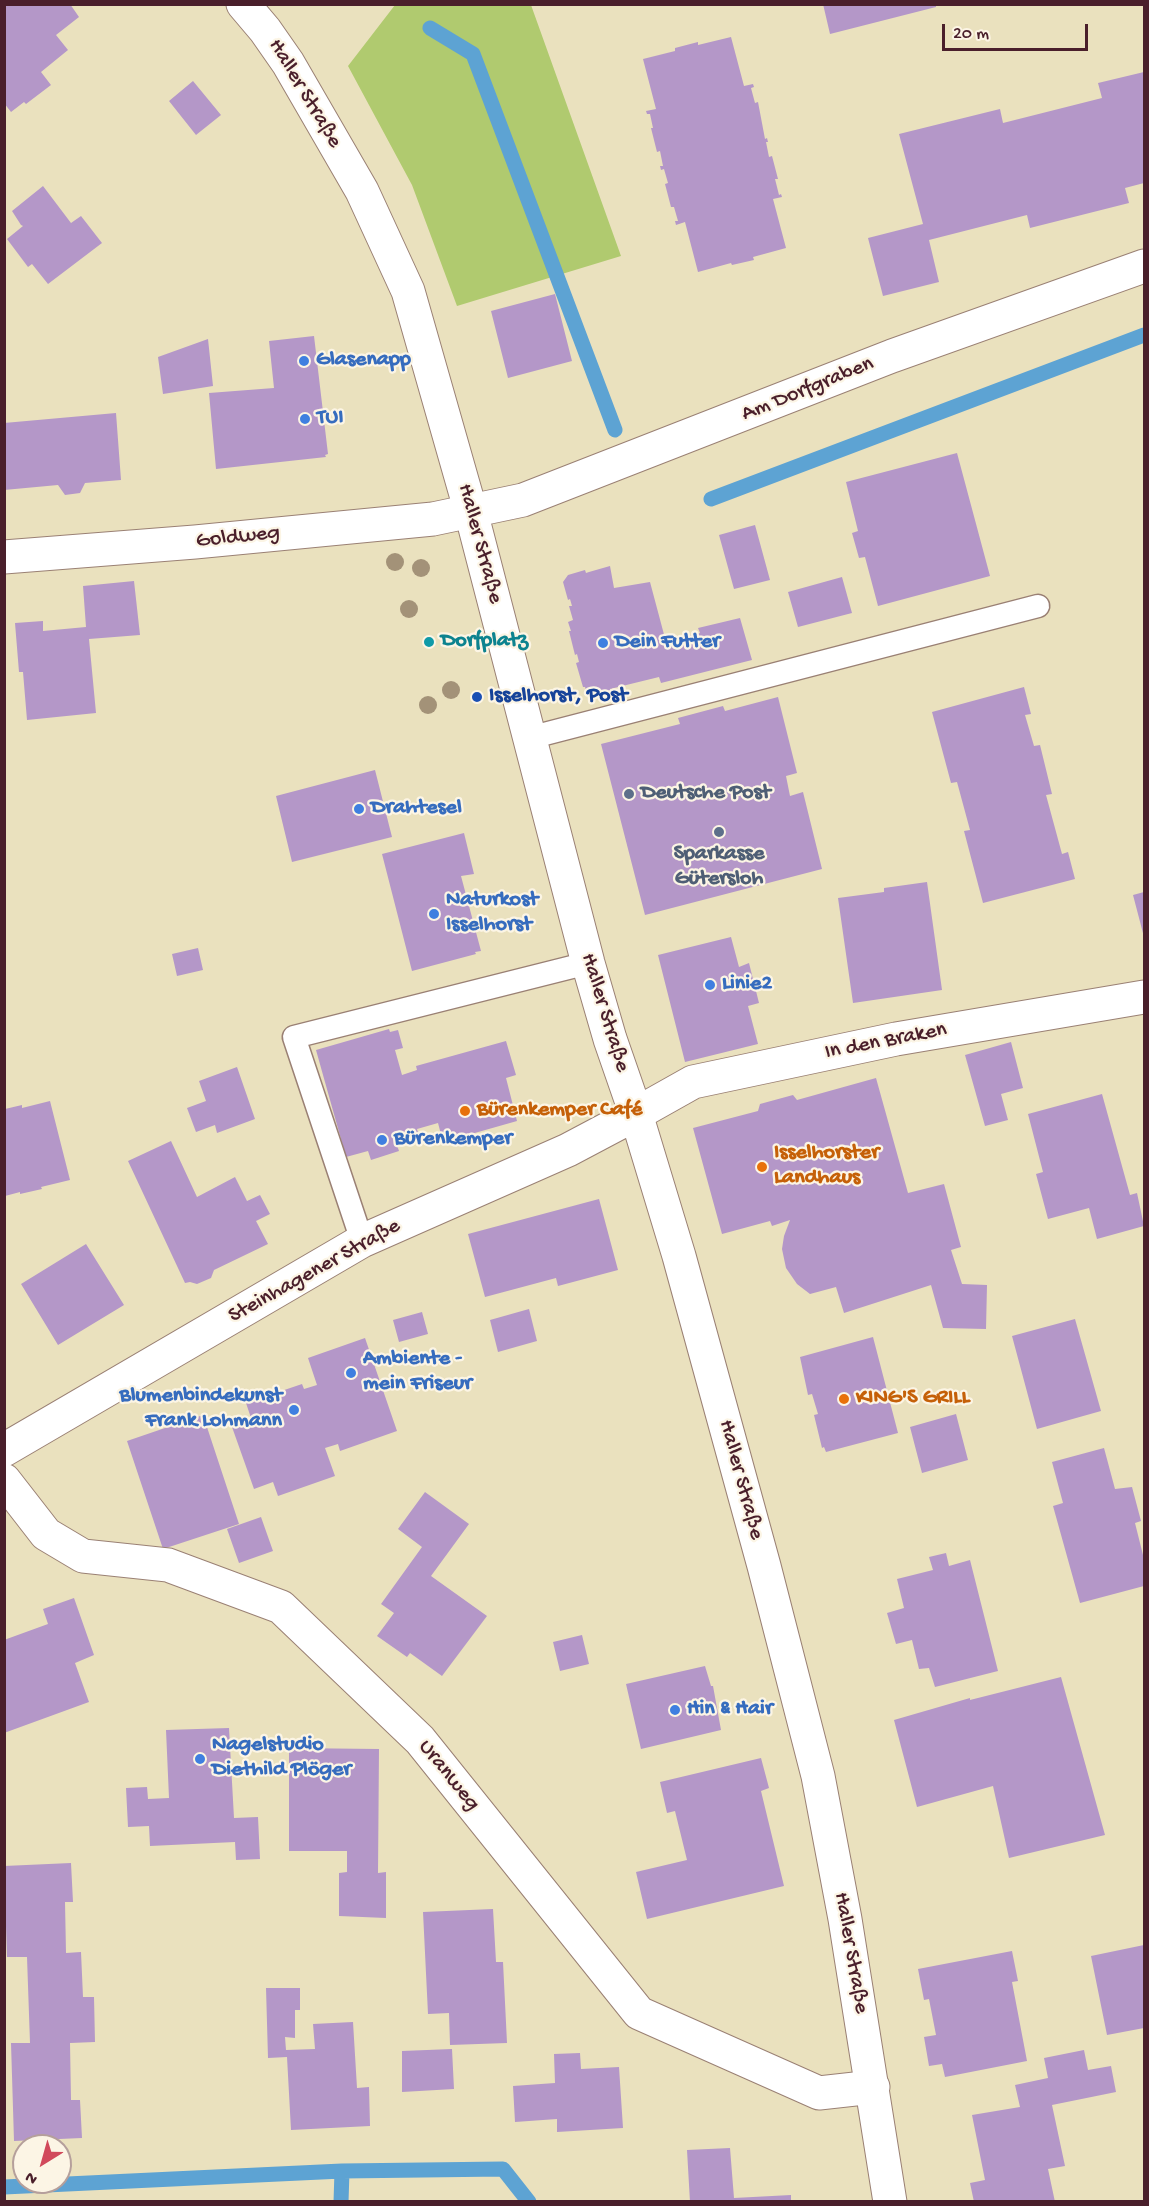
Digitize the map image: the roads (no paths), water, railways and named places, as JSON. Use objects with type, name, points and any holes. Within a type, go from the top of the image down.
[{"type":"street","name":"Haller Straße","points":[[243,4],[288,63],[362,191],[408,291],[471,512],[588,963],[682,1268],[764,1566],[818,1776],[843,1908],[890,2202]]},
{"type":"street","name":"Am Dorfgraben","points":[[471,512],[523,500],[892,356],[1144,266]]},
{"type":"street","name":"Goldweg","points":[[4,557],[184,543],[433,519],[471,512]]},
{"type":"street","name":"In den Braken","points":[[636,1114],[693,1082],[896,1039],[1144,997]]},
{"type":"street","name":"Steinhagener Straße","points":[[4,1450],[362,1241],[568,1150],[636,1114]]},
{"type":"street","name":"Uranweg","points":[[4,1480],[46,1534],[83,1556],[168,1565],[281,1607],[420,1740],[639,2013],[819,2093],[873,2087]]},
{"type":"lane","points":[[529,738],[1038,606]]},
{"type":"lane","points":[[362,1241],[294,1037],[588,963]]},
{"type":"waterway","points":[[430,28],[473,54],[615,430]]},
{"type":"waterway","points":[[711,499],[1144,335]]},
{"type":"waterway","points":[[342,2171],[503,2169],[529,2202]]},
{"type":"waterway","points":[[4,2187],[342,2171],[341,2202]]},
{"type":"place","name":"Glasenapp","points":[[304,361]]},
{"type":"place","name":"TUI","points":[[305,419]]},
{"type":"place","name":"Dorfplatz","points":[[429,642]]},
{"type":"place","name":"Dein Futter","points":[[603,643]]},
{"type":"place","name":"Isselhorst, Post","points":[[477,697]]},
{"type":"place","name":"Deutsche Post","points":[[629,794]]},
{"type":"place","name":"Drahtesel","points":[[359,809]]},
{"type":"place","name":"Sparkasse Gütersloh","points":[[719,832]]},
{"type":"place","name":"Naturkost Isselhorst","points":[[434,914]]},
{"type":"place","name":"Linie2","points":[[710,985]]},
{"type":"place","name":"Bürenkemper Café","points":[[465,1111]]},
{"type":"place","name":"Bürenkemper","points":[[382,1140]]},
{"type":"place","name":"Isselhorster Landhaus","points":[[762,1167]]},
{"type":"place","name":"Ambiente - mein Friseur","points":[[351,1373]]},
{"type":"place","name":"KING'S GRILL","points":[[844,1399]]},
{"type":"place","name":"Blumenbindekunst Frank Lohmann","points":[[294,1410]]},
{"type":"place","name":"Hin & Hair","points":[[675,1710]]},
{"type":"place","name":"Nagelstudio Diethild Plöger","points":[[200,1759]]}]
